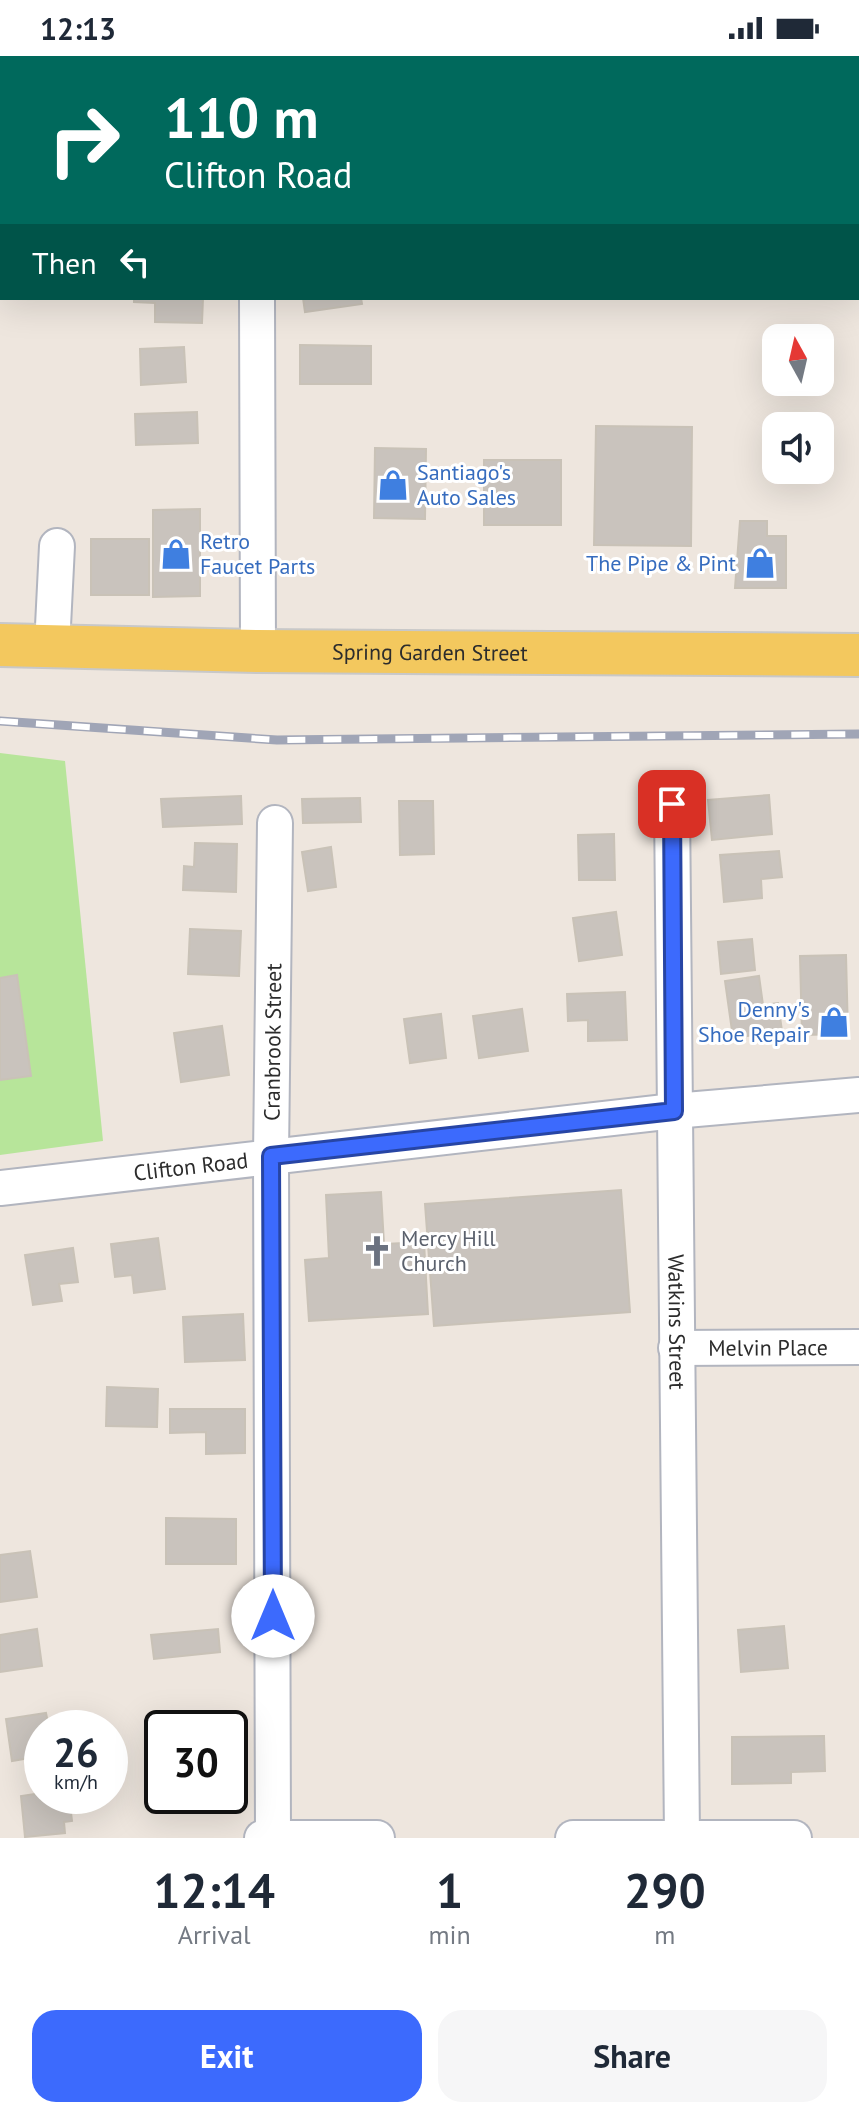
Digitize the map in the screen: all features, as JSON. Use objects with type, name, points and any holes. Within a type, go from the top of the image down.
[{"type":"main road","name":"Spring Garden Street","points":[[0,645],[258,651],[859,655]]},
{"type":"street","points":[[257,300],[258,651]]},
{"type":"street","points":[[52,646],[57,546]]},
{"type":"street","name":"Watkins Street","points":[[672,804],[682,1837]]},
{"type":"street","name":"Cranbrook Street","points":[[269,1838],[275,823]]},
{"type":"street","name":"Clifton Road","points":[[0,1188],[674,1111],[859,1095]]},
{"type":"street","name":"Melvin Place","points":[[676,1348],[859,1347]]},
{"type":"street","points":[[269,1838],[377,1838]]},
{"type":"street","points":[[573,1838],[794,1838]]},
{"type":"green space","points":[[0,753],[65,761],[103,1141],[0,1155]]},
{"type":"building","points":[[203,300],[202,323],[155,322],[155,303],[134,302]]},
{"type":"building","points":[[303,300],[361,300],[362,304],[305,312]]},
{"type":"building","points":[[300,345],[371,346],[371,384],[300,384]]},
{"type":"building","points":[[184,347],[186,382],[141,385],[140,349]]},
{"type":"building","points":[[197,412],[198,443],[136,445],[135,414]]},
{"type":"building","points":[[596,426],[692,427],[691,546],[594,545]]},
{"type":"building","points":[[375,448],[426,449],[425,519],[374,518]]},
{"type":"building","points":[[484,460],[561,460],[561,525],[484,525]]},
{"type":"building","points":[[200,509],[200,596],[153,597],[153,510]]},
{"type":"building","points":[[740,521],[767,521],[767,536],[786,536],[786,588],[735,588]]},
{"type":"building","points":[[91,539],[149,539],[149,595],[91,595]]},
{"type":"building","points":[[769,795],[772,834],[712,840],[708,800]]},
{"type":"building","points":[[241,796],[242,824],[163,827],[161,799]]},
{"type":"building","points":[[360,798],[361,822],[303,823],[302,799]]},
{"type":"building","points":[[399,801],[433,801],[434,854],[400,855]]},
{"type":"building","points":[[614,834],[615,880],[579,880],[578,835]]},
{"type":"building","points":[[195,843],[237,844],[236,892],[183,890],[184,866],[194,867]]},
{"type":"building","points":[[331,847],[336,887],[308,891],[302,852]]},
{"type":"building","points":[[779,851],[782,877],[761,879],[762,898],[724,902],[720,855]]},
{"type":"building","points":[[616,912],[622,955],[579,961],[573,918]]},
{"type":"building","points":[[190,929],[241,931],[239,976],[188,974]]},
{"type":"building","points":[[752,939],[755,970],[721,974],[718,942]]},
{"type":"building","points":[[846,955],[848,1034],[802,1035],[800,956]]},
{"type":"building","points":[[17,975],[31,1076],[0,1080],[0,978]]},
{"type":"building","points":[[759,976],[763,1005],[778,1003],[782,1031],[733,1038],[725,981]]},
{"type":"building","points":[[625,992],[627,1040],[588,1041],[588,1020],[568,1021],[567,994]]},
{"type":"building","points":[[522,1009],[528,1051],[479,1058],[473,1016]]},
{"type":"building","points":[[441,1014],[446,1058],[410,1063],[404,1019]]},
{"type":"building","points":[[222,1026],[229,1075],[181,1082],[174,1033]]},
{"type":"building","points":[[621,1190],[630,1312],[434,1326],[425,1204]]},
{"type":"building","name":"Mercy Hill Church","points":[[381,1192],[384,1244],[424,1242],[428,1314],[309,1321],[305,1260],[329,1258],[326,1195]]},
{"type":"building","points":[[158,1238],[165,1289],[134,1293],[132,1275],[115,1277],[111,1244]]},
{"type":"building","points":[[73,1248],[78,1282],[59,1284],[62,1301],[33,1305],[25,1255]]},
{"type":"building","points":[[243,1314],[245,1360],[185,1362],[183,1317]]},
{"type":"building","points":[[107,1387],[158,1389],[157,1427],[106,1426]]},
{"type":"building","points":[[170,1409],[245,1409],[245,1453],[206,1454],[206,1432],[170,1433]]},
{"type":"building","points":[[166,1518],[236,1519],[236,1564],[166,1564]]},
{"type":"building","points":[[30,1551],[37,1597],[0,1602],[0,1555]]},
{"type":"building","points":[[784,1626],[788,1668],[741,1672],[738,1630]]},
{"type":"building","points":[[37,1629],[42,1666],[0,1672],[0,1635]]},
{"type":"building","points":[[218,1629],[220,1652],[154,1659],[151,1635]]},
{"type":"building","points":[[24,1716],[24,1759],[12,1761],[6,1719]]},
{"type":"building","points":[[824,1736],[825,1771],[791,1772],[791,1783],[732,1784],[732,1737]]},
{"type":"building","points":[[21,1796],[24,1796],[24,1814],[71,1814],[72,1821],[64,1822],[65,1833],[25,1837]]},
{"type":"railway","points":[[0,721],[277,740],[859,734]]},
{"type":"place","name":"Santiago's Auto Sales","points":[[393,485]]},
{"type":"place","name":"Retro Faucet Parts","points":[[176,554]]},
{"type":"place","name":"The Pipe & Pint","points":[[760,563]]},
{"type":"place","name":"Denny's Shoe Repair","points":[[834,1022]]},
{"type":"place","name":"Mercy Hill Church","points":[[377,1251]]},
{"type":"route","points":[[273,1616],[271,1156],[674,1111],[672,804]]}]
